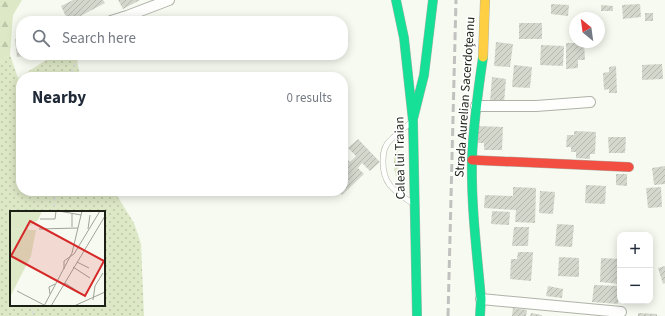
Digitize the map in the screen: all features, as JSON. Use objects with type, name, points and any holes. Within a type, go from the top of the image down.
[{"type":"street","points":[[127,16],[168,0]]},
{"type":"street","name":"Calea lui Traian","points":[[396,0],[405,45],[413,121],[417,316]]},
{"type":"street","points":[[413,121],[424,81],[433,0]]},
{"type":"street","name":"Strada Aurelian Sacerdoțeanu","points":[[480,316],[481,299],[474,221],[472,160],[476,106],[483,54],[485,0]]},
{"type":"street","points":[[476,106],[536,106],[590,102]]},
{"type":"street","points":[[472,160],[629,167]]},
{"type":"street","points":[[481,299],[621,312]]},
{"type":"lane","points":[[413,121],[387,144],[383,151],[383,165],[384,177],[389,185],[414,205]]},
{"type":"path","points":[[71,72],[77,60]]},
{"type":"path","points":[[52,211],[55,196]]},
{"type":"path","points":[[32,306],[33,316]]},
{"type":"green space","points":[[0,0],[22,0],[13,15],[10,55],[0,62]]},
{"type":"green space","points":[[10,55],[16,72],[16,196],[117,196],[134,223],[141,244],[144,316],[0,316],[0,62]]},
{"type":"green space","points":[[46,60],[77,60],[79,72],[27,72]]},
{"type":"green space","points":[[398,148],[399,181],[395,174],[394,164],[396,151]]},
{"type":"building","points":[[73,0],[103,0],[105,3],[80,16],[66,16],[61,6]]},
{"type":"building","points":[[118,0],[140,0],[123,9]]},
{"type":"building","points":[[551,4],[569,5],[568,16],[551,14]]},
{"type":"building","points":[[640,4],[641,17],[623,19],[622,5]]},
{"type":"building","points":[[601,5],[613,6],[613,11],[601,11]]},
{"type":"building","points":[[645,13],[653,13],[653,21],[645,21]]},
{"type":"building","points":[[519,23],[542,23],[542,39],[519,39]]},
{"type":"building","points":[[496,42],[513,44],[510,67],[494,66]]},
{"type":"building","points":[[566,43],[569,43],[569,48],[584,48],[585,60],[578,60],[578,68],[566,69]]},
{"type":"building","points":[[541,45],[564,46],[563,66],[540,65]]},
{"type":"building","points":[[662,64],[663,79],[642,80],[642,65]]},
{"type":"building","points":[[514,65],[532,67],[530,88],[512,87]]},
{"type":"building","points":[[616,66],[617,93],[609,93],[609,89],[604,90],[603,73],[609,72],[609,67]]},
{"type":"building","points":[[492,77],[506,79],[504,103],[490,102]]},
{"type":"building","points":[[478,126],[503,127],[502,150],[484,150],[484,143],[477,143]]},
{"type":"building","points":[[574,131],[596,132],[595,154],[590,154],[590,159],[576,158],[576,152],[571,152],[571,147],[566,147],[567,135],[574,135]]},
{"type":"building","points":[[608,137],[626,137],[625,153],[609,153]]},
{"type":"building","points":[[358,139],[380,162],[370,171],[362,163],[358,168],[364,174],[348,189],[348,160],[350,162],[356,156],[348,148]]},
{"type":"building","points":[[665,166],[665,184],[654,185],[652,168]]},
{"type":"building","points":[[616,174],[627,174],[627,186],[616,185]]},
{"type":"building","points":[[586,185],[606,186],[605,204],[585,203]]},
{"type":"building","points":[[513,187],[536,188],[535,223],[515,222],[516,210],[484,208],[485,195],[513,196]]},
{"type":"building","points":[[661,187],[662,207],[648,208],[646,188]]},
{"type":"building","points":[[540,191],[555,192],[553,214],[539,213]]},
{"type":"building","points":[[492,211],[510,212],[509,225],[491,224]]},
{"type":"building","points":[[557,224],[574,225],[572,247],[555,246]]},
{"type":"building","points":[[514,227],[529,227],[528,246],[512,246]]},
{"type":"building","points":[[518,252],[533,252],[531,281],[510,279],[511,259],[517,259]]},
{"type":"building","points":[[559,257],[579,258],[579,277],[558,276]]},
{"type":"building","points":[[601,258],[617,259],[617,284],[600,282]]},
{"type":"building","points":[[665,266],[665,283],[663,284],[658,268]]},
{"type":"building","points":[[594,285],[617,286],[617,304],[592,302]]},
{"type":"building","points":[[548,286],[563,289],[562,298],[546,296]]},
{"type":"building","points":[[513,308],[527,310],[526,316],[512,316]]},
{"type":"building","points":[[531,313],[542,315],[542,316],[530,316]]},
{"type":"building","points":[[638,313],[657,314],[657,316],[638,316]]},
{"type":"railway","points":[[448,316],[456,0]]},
{"type":"traffic: fast","points":[[396,0],[404,38],[413,121],[417,316]]},
{"type":"traffic: fast","points":[[413,119],[424,75],[433,0]]},
{"type":"traffic: fast","points":[[480,316],[481,299],[473,212],[472,160],[483,57]]},
{"type":"traffic: slow","points":[[483,57],[485,0]]},
{"type":"traffic: jam","points":[[472,160],[629,167]]}]
